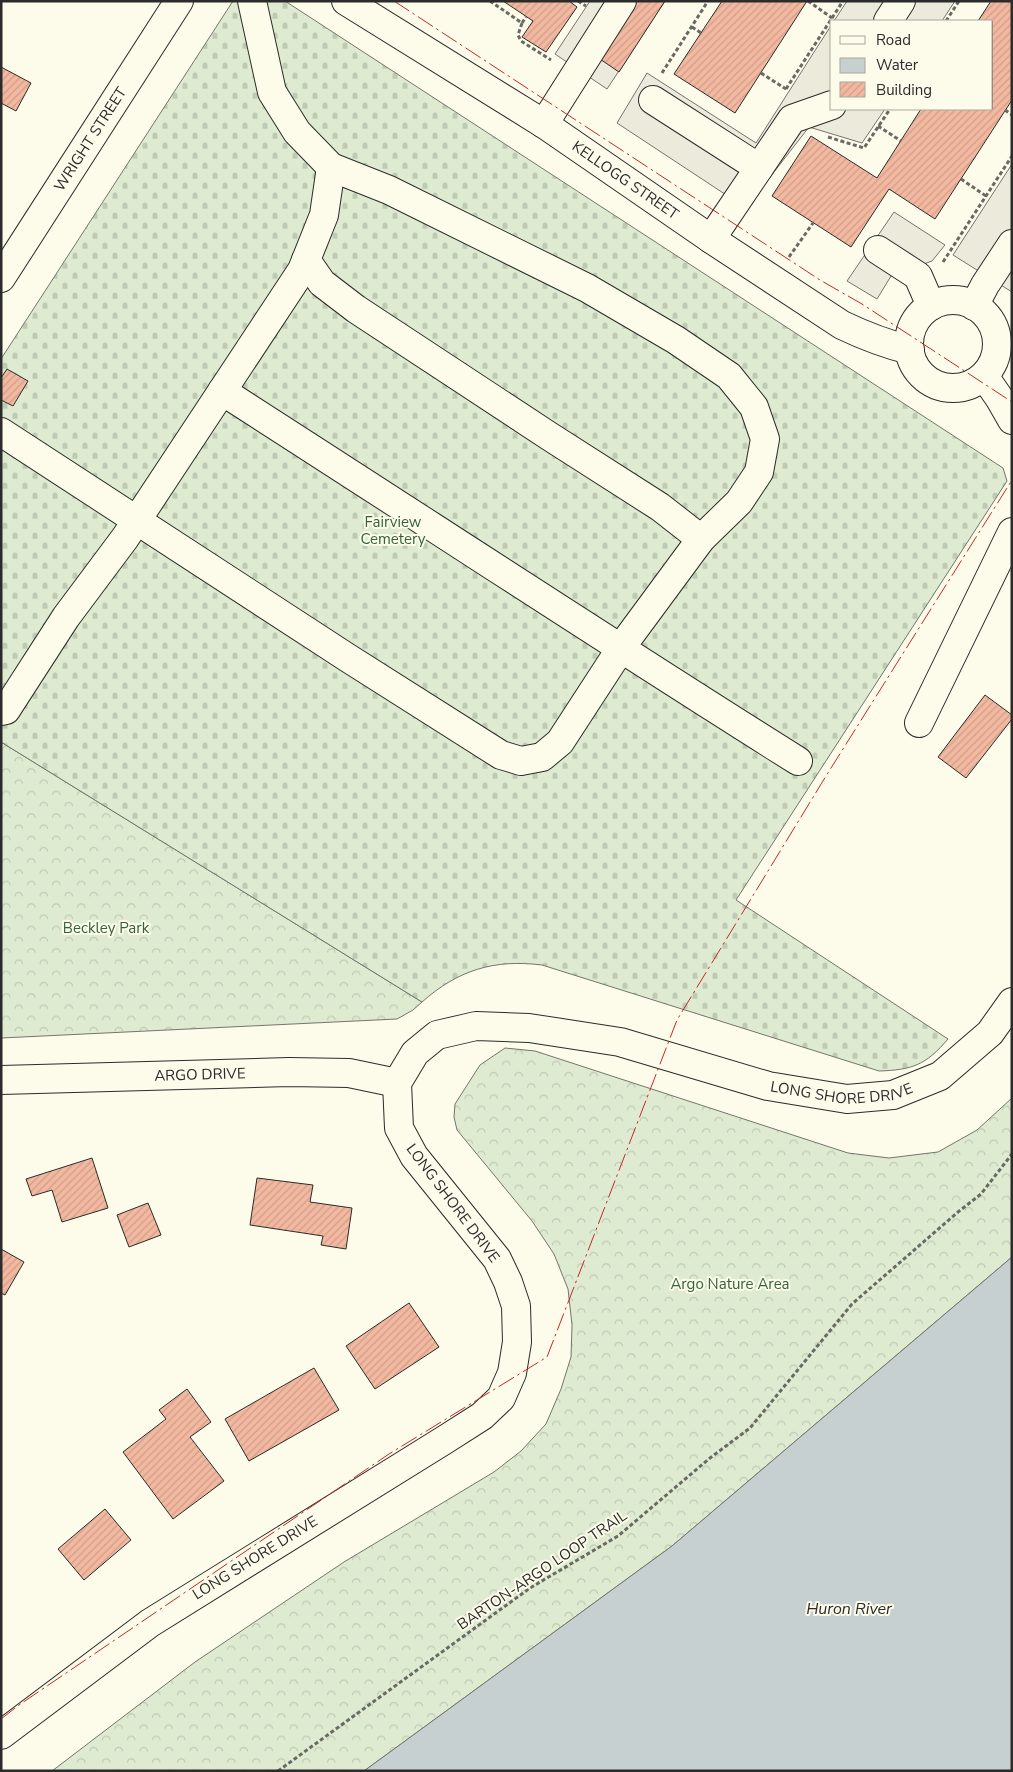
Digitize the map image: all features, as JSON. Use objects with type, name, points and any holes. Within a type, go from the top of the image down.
[{"type":"street","name":"WRIGHT STREET","points":[[1,278],[179,1]]},
{"type":"street","points":[[1,432],[348,658],[501,755],[521,761],[542,757],[560,742],[621,650],[701,539],[739,502],[759,472],[765,439],[754,406],[729,376],[676,340],[587,288],[389,190],[331,167],[297,132],[272,92],[252,1]]},
{"type":"street","name":"KELLOGG STREET","points":[[346,1],[544,124],[711,239],[842,325],[882,343],[910,350]]},
{"type":"street","points":[[544,124],[622,1]]},
{"type":"street","points":[[889,20],[901,1]]},
{"type":"street","points":[[656,89],[759,168]]},
{"type":"street","points":[[711,239],[792,119],[830,106]]},
{"type":"street","points":[[1,711],[6,710],[66,617],[137,520],[302,270],[324,215],[331,167]]},
{"type":"street","points":[[974,306],[985,285],[1012,244]]},
{"type":"street","points":[[878,250],[918,276],[928,298]]},
{"type":"street","points":[[306,260],[322,283],[356,309],[660,507],[701,539]]},
{"type":"street","points":[[928,298],[942,301],[957,300],[974,306],[983,312],[992,323],[997,337],[1004,345],[997,351],[993,365],[984,376],[971,385],[957,388],[943,387],[930,381],[919,372],[912,359],[910,350],[911,330],[928,298]]},
{"type":"street","points":[[984,376],[1012,420]]},
{"type":"street","points":[[222,391],[512,577],[621,650],[798,761]]},
{"type":"street","points":[[919,723],[1012,532]]},
{"type":"street","name":"LONG SHORE DRIVE","points":[[1,1735],[150,1623],[482,1416],[501,1398],[512,1373],[517,1342],[516,1306],[508,1282],[497,1260],[414,1156],[399,1128],[397,1082],[415,1053],[438,1036],[476,1026],[529,1028],[620,1042],[768,1086],[846,1099],[892,1095],[940,1076],[990,1033],[1012,1002]]},
{"type":"street","name":"ARGO DRIVE","points":[[1,1080],[289,1072],[349,1073],[397,1082]]},
{"type":"path","points":[[490,1],[522,23]]},
{"type":"path","points":[[656,89],[708,1]]},
{"type":"path","points":[[808,1],[832,18],[843,1]]},
{"type":"path","points":[[947,20],[959,1]]},
{"type":"path","points":[[526,17],[518,35],[521,41],[534,46],[575,75]]},
{"type":"path","points":[[761,73],[786,89],[830,21]]},
{"type":"path","points":[[692,27],[701,33]]},
{"type":"path","points":[[1005,110],[1012,114]]},
{"type":"path","points":[[878,126],[901,141]]},
{"type":"path","points":[[928,298],[986,196],[1012,156]]},
{"type":"path","points":[[961,179],[986,196]]},
{"type":"path","points":[[774,280],[813,223]]},
{"type":"path","name":"BARTON-ARGO LOOP TRAIL","points":[[278,1771],[530,1588],[618,1536],[710,1458],[750,1428],[852,1304],[981,1194],[1012,1154]]},
{"type":"green space","name":"Fairview Cemetery","points":[[233,1],[285,1],[1003,468],[1007,481],[736,900],[948,1039],[933,1055],[910,1067],[879,1071],[542,965],[508,964],[477,969],[449,982],[422,1002],[1,742],[1,359]]},
{"type":"green space","name":"Beckley Park","points":[[1,742],[422,1002],[413,1010],[397,1019],[1,1038]]},
{"type":"green space","name":"Argo Nature Area","points":[[505,1048],[535,1051],[848,1153],[889,1158],[938,1152],[977,1130],[1012,1098],[1012,1257],[672,1546],[364,1771],[52,1771],[195,1662],[344,1562],[494,1472],[521,1451],[546,1424],[561,1389],[571,1357],[572,1325],[568,1289],[554,1254],[532,1221],[457,1130],[454,1117],[455,1104],[480,1065]]},
{"type":"shaded area","points":[[590,1],[665,1],[607,89],[555,54]]},
{"type":"shaded area","points":[[847,1],[955,1],[943,20],[835,20]]},
{"type":"shaded area","points":[[830,27],[830,110],[884,110],[862,143],[809,127],[746,208],[617,123],[647,73],[756,143]]},
{"type":"shaded area","points":[[1012,164],[1012,292],[953,255]]},
{"type":"shaded area","points":[[894,212],[945,245],[932,261],[891,276],[877,299],[847,281]]},
{"type":"water","name":"Huron River","points":[[1012,1257],[1012,1771],[364,1771],[672,1546]]},
{"type":"building","points":[[503,1],[569,1],[577,7],[546,52],[522,37],[533,21]]},
{"type":"building","points":[[634,1],[665,1],[619,72],[597,57]]},
{"type":"building","points":[[722,1],[807,1],[735,113],[674,74]]},
{"type":"building","points":[[991,1],[1012,1],[1012,100],[935,219],[889,189],[851,247],[772,196],[811,136],[877,178],[920,110],[993,110],[993,20],[979,20]]},
{"type":"building","points":[[1,67],[31,83],[16,111],[1,103]]},
{"type":"building","points":[[7,369],[28,381],[13,406],[1,400],[1,378]]},
{"type":"building","points":[[985,695],[1012,715],[1012,719],[966,778],[938,757]]},
{"type":"building","points":[[92,1158],[108,1208],[62,1222],[52,1190],[32,1196],[26,1179]]},
{"type":"building","points":[[257,1178],[313,1185],[310,1202],[352,1208],[346,1249],[321,1245],[323,1236],[250,1225]]},
{"type":"building","points":[[148,1203],[161,1235],[129,1247],[117,1215]]},
{"type":"building","points":[[1,1249],[24,1262],[5,1295],[1,1293]]},
{"type":"building","points":[[409,1303],[439,1347],[375,1389],[346,1346]]},
{"type":"building","points":[[314,1368],[339,1410],[249,1461],[225,1419]]},
{"type":"building","points":[[187,1389],[211,1422],[190,1437],[224,1481],[173,1519],[123,1452],[166,1419],[159,1410]]},
{"type":"building","points":[[105,1509],[131,1540],[84,1580],[58,1549]]},
{"type":"power","points":[[394,1],[820,280],[862,304],[1012,402]]},
{"type":"power","points":[[1,1719],[389,1454],[547,1357],[677,1020],[826,776],[1012,480]]}]
